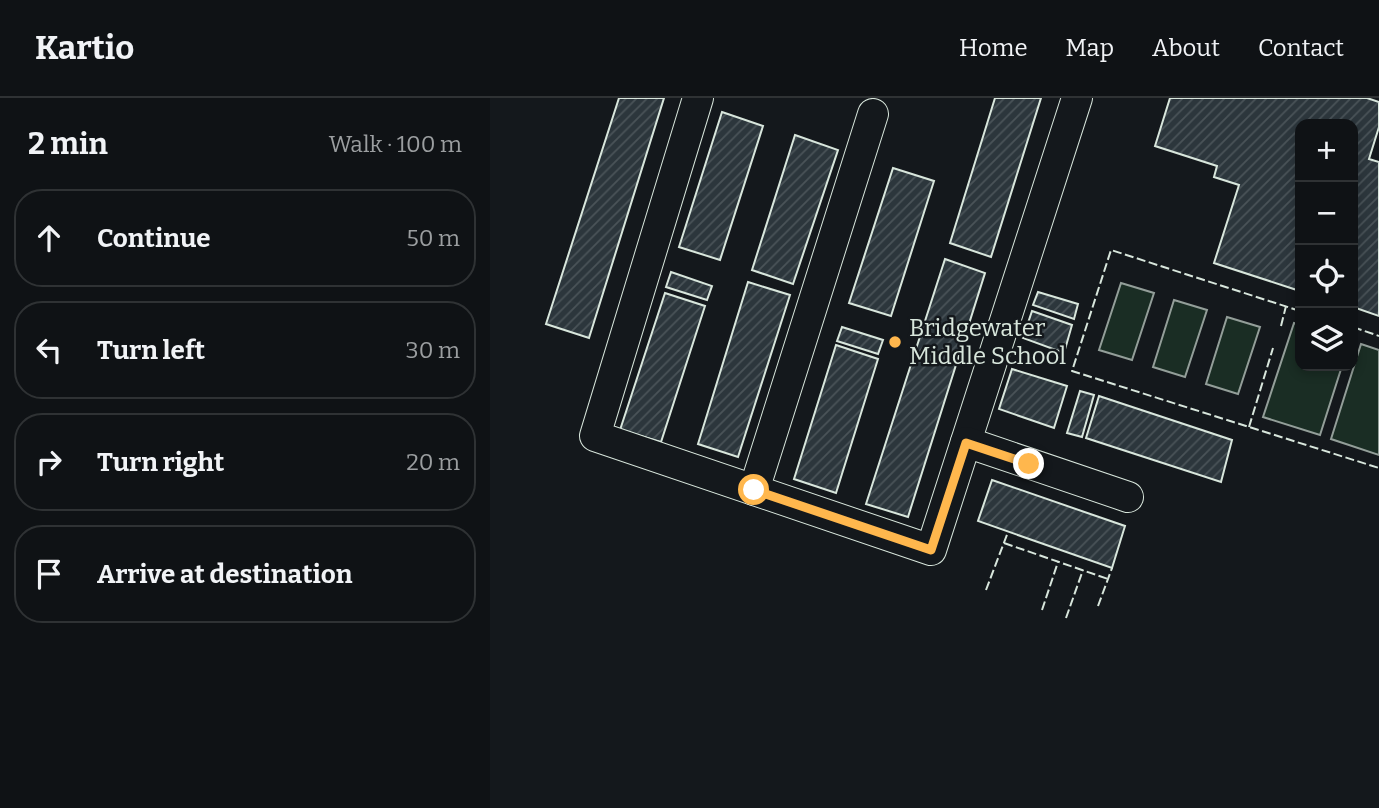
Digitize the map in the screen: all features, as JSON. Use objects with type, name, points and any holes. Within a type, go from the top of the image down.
[{"type":"lane","points":[[698,98],[595,436],[931,550],[1077,98]]},
{"type":"lane","points":[[754,490],[873,114]]},
{"type":"lane","points":[[966,443],[1128,497]]},
{"type":"green space","points":[[1121,283],[1154,293],[1132,360],[1099,350]]},
{"type":"green space","points":[[1174,300],[1207,310],[1185,377],[1153,367]]},
{"type":"green space","points":[[1227,317],[1260,327],[1238,394],[1206,384]]},
{"type":"green space","points":[[1295,323],[1295,371],[1340,371],[1320,435],[1263,417]]},
{"type":"green space","points":[[1361,344],[1379,350],[1379,455],[1331,439],[1352,371],[1358,371]]},
{"type":"building","points":[[619,98],[664,98],[589,338],[546,324]]},
{"type":"building","points":[[995,98],[1041,98],[991,257],[950,243]]},
{"type":"building","points":[[1170,98],[1367,98],[1379,102],[1379,127],[1369,159],[1379,162],[1379,316],[1358,309],[1358,119],[1295,119],[1295,289],[1214,263],[1239,185],[1214,177],[1217,166],[1155,146]]},
{"type":"building","points":[[722,112],[763,126],[720,260],[679,247]]},
{"type":"building","points":[[795,135],[838,150],[793,284],[752,270]]},
{"type":"building","points":[[893,168],[934,181],[891,316],[849,303]]},
{"type":"building","points":[[945,259],[985,273],[908,517],[866,504]]},
{"type":"building","points":[[671,272],[712,286],[707,300],[666,287]]},
{"type":"building","points":[[748,282],[790,295],[738,457],[698,444]]},
{"type":"building","points":[[1038,292],[1078,304],[1074,319],[1033,305]]},
{"type":"building","points":[[665,293],[705,306],[661,442],[620,430]]},
{"type":"building","points":[[1032,311],[1072,325],[1064,353],[1023,338]]},
{"type":"building","points":[[842,327],[883,340],[878,354],[837,341]]},
{"type":"building","points":[[836,345],[878,359],[836,493],[794,479]]},
{"type":"building","points":[[1012,369],[1067,386],[1054,428],[999,409]]},
{"type":"building","points":[[1080,391],[1094,395],[1082,437],[1067,433]]},
{"type":"building","points":[[1099,396],[1232,440],[1221,482],[1086,438]]},
{"type":"building","points":[[992,480],[1125,526],[1112,568],[978,521]]},
{"type":"fence","points":[[1295,309],[1111,250],[1072,371],[1379,468]]},
{"type":"fence","points":[[1281,326],[1286,306]]},
{"type":"fence","points":[[1358,329],[1379,336]]},
{"type":"fence","points":[[1249,427],[1273,348]]},
{"type":"fence","points":[[986,590],[1008,532]]},
{"type":"fence","points":[[1004,543],[1108,579]]},
{"type":"fence","points":[[1042,610],[1058,562]]},
{"type":"fence","points":[[1098,606],[1112,568]]},
{"type":"fence","points":[[1066,618],[1083,570]]},
{"type":"place","name":"Bridgewater Middle School","points":[[895,342]]},
{"type":"route","points":[[754,490],[931,550],[966,443],[1029,464]]}]
